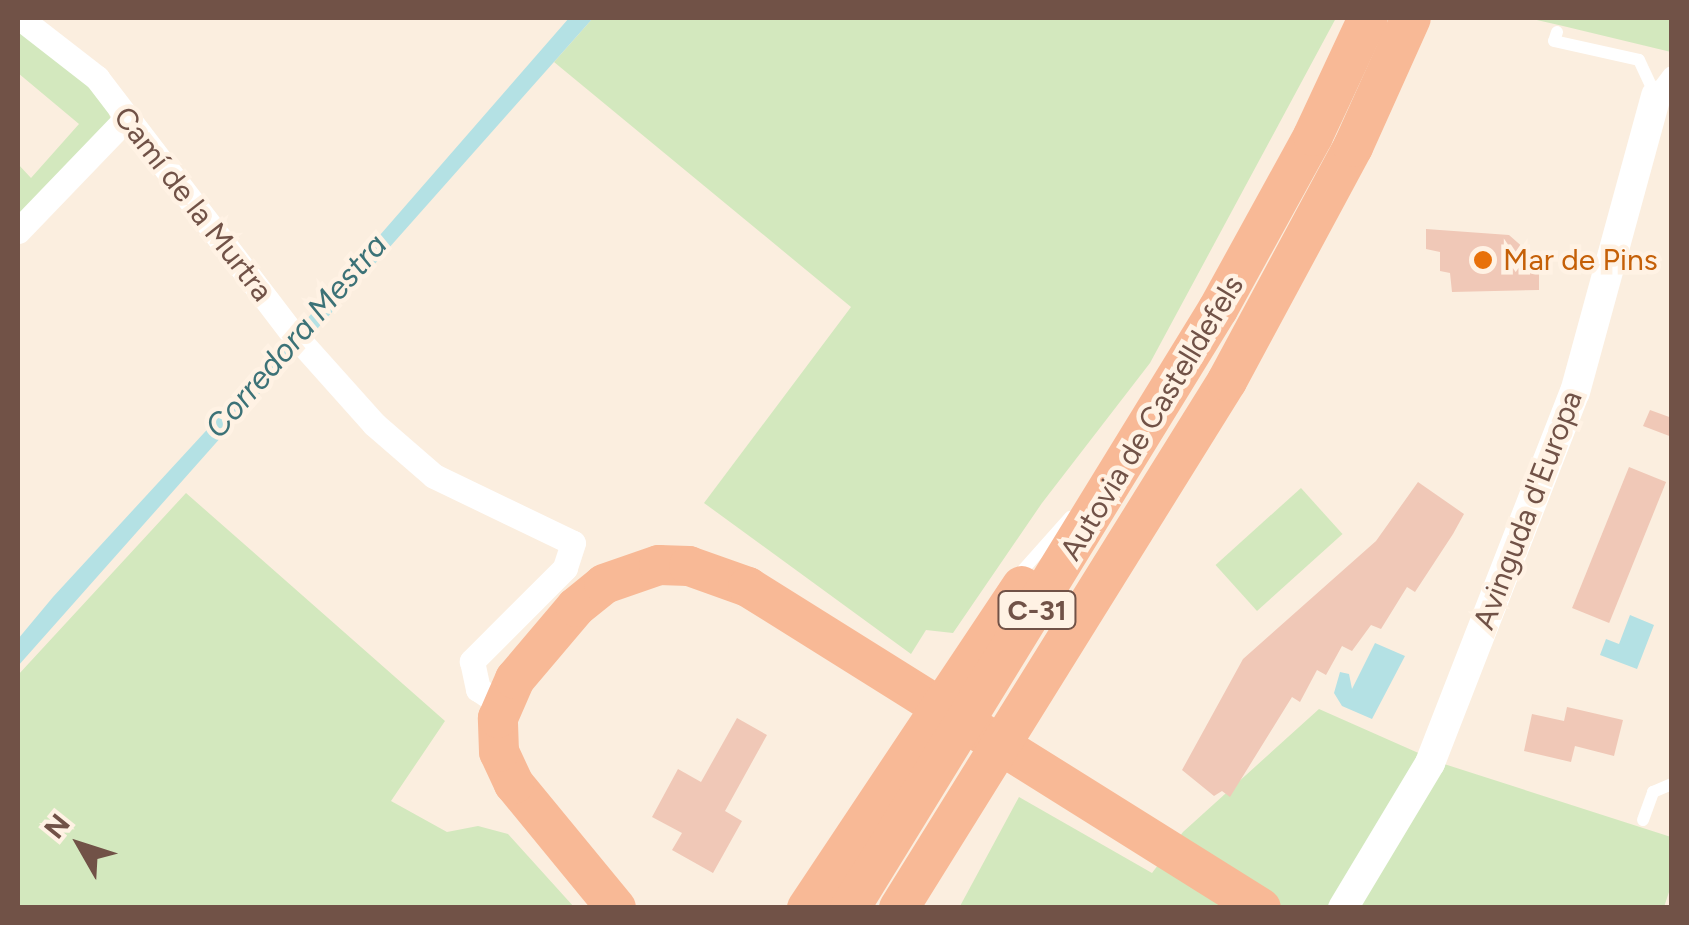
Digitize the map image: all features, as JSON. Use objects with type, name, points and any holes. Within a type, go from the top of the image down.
[{"type":"highway","name":"Autovia de Castelldefels","points":[[850,908],[1218,309],[1313,136],[1368,18]]},
{"type":"highway","name":"Autovia de Castelldefels","points":[[900,908],[1227,381],[1353,146],[1411,18]]},
{"type":"highway","points":[[806,908],[961,675],[1218,309]]},
{"type":"highway","points":[[616,908],[514,784],[496,734],[502,705],[515,679],[576,607],[604,584],[659,565],[689,566],[748,587],[1261,908]]},
{"type":"highway","points":[[922,908],[988,767]]},
{"type":"street","name":"Camí de la Murtra","points":[[20,18],[97,78],[290,330],[374,424],[434,476],[573,543],[565,568],[472,661],[478,689],[502,705]]},
{"type":"street","name":"Avinguda d'Europa","points":[[1342,906],[1430,762],[1575,392],[1664,85]]},
{"type":"street","points":[[18,231],[126,120]]},
{"type":"lane","points":[[1556,32],[1554,41],[1639,60],[1664,85]]},
{"type":"lane","points":[[1643,820],[1653,792],[1672,784]]},
{"type":"green space","points":[[593,18],[1336,18],[1150,363],[1042,503],[953,633],[926,630],[911,654],[704,503],[851,307],[554,62]]},
{"type":"green space","points":[[1528,18],[1671,18],[1671,52],[1563,26]]},
{"type":"green space","points":[[18,27],[102,92],[111,120],[18,219],[18,164],[31,178],[79,124],[18,73]]},
{"type":"green space","points":[[1301,488],[1342,534],[1257,611],[1216,565]]},
{"type":"green space","points":[[186,493],[445,721],[391,801],[447,832],[478,826],[508,834],[574,907],[18,907],[18,675]]},
{"type":"green space","points":[[1319,709],[1441,763],[1671,837],[1671,886],[1664,907],[959,908],[1019,797],[1152,873],[1183,832]]},
{"type":"water","name":"Corredora Mestra","points":[[569,18],[593,18],[18,666],[18,639],[53,597],[272,359]]},
{"type":"water","points":[[1630,615],[1654,625],[1637,669],[1600,655],[1606,639],[1619,644]]},
{"type":"water","points":[[1375,643],[1405,656],[1372,719],[1342,706],[1334,693],[1340,672],[1349,674],[1352,689]]},
{"type":"building","name":"Mar de Pins","points":[[1426,229],[1509,235],[1525,249],[1528,268],[1539,268],[1539,290],[1452,292],[1450,273],[1440,271],[1440,252],[1426,249]]},
{"type":"building","points":[[1650,410],[1672,418],[1672,437],[1643,426]]},
{"type":"building","points":[[1629,467],[1666,482],[1609,623],[1572,608]]},
{"type":"building","points":[[1418,482],[1464,514],[1453,534],[1415,592],[1407,587],[1381,629],[1371,625],[1352,651],[1342,646],[1326,675],[1317,670],[1300,702],[1292,697],[1230,797],[1222,791],[1214,796],[1182,770],[1243,659],[1376,541]]},
{"type":"building","points":[[1567,707],[1623,720],[1614,756],[1575,746],[1571,762],[1524,751],[1532,714],[1564,721]]},
{"type":"building","points":[[737,718],[767,735],[725,811],[742,821],[713,873],[672,850],[682,833],[652,817],[678,769],[701,782]]},
{"type":"place","name":"Mar de Pins","points":[[1483,260]]}]
